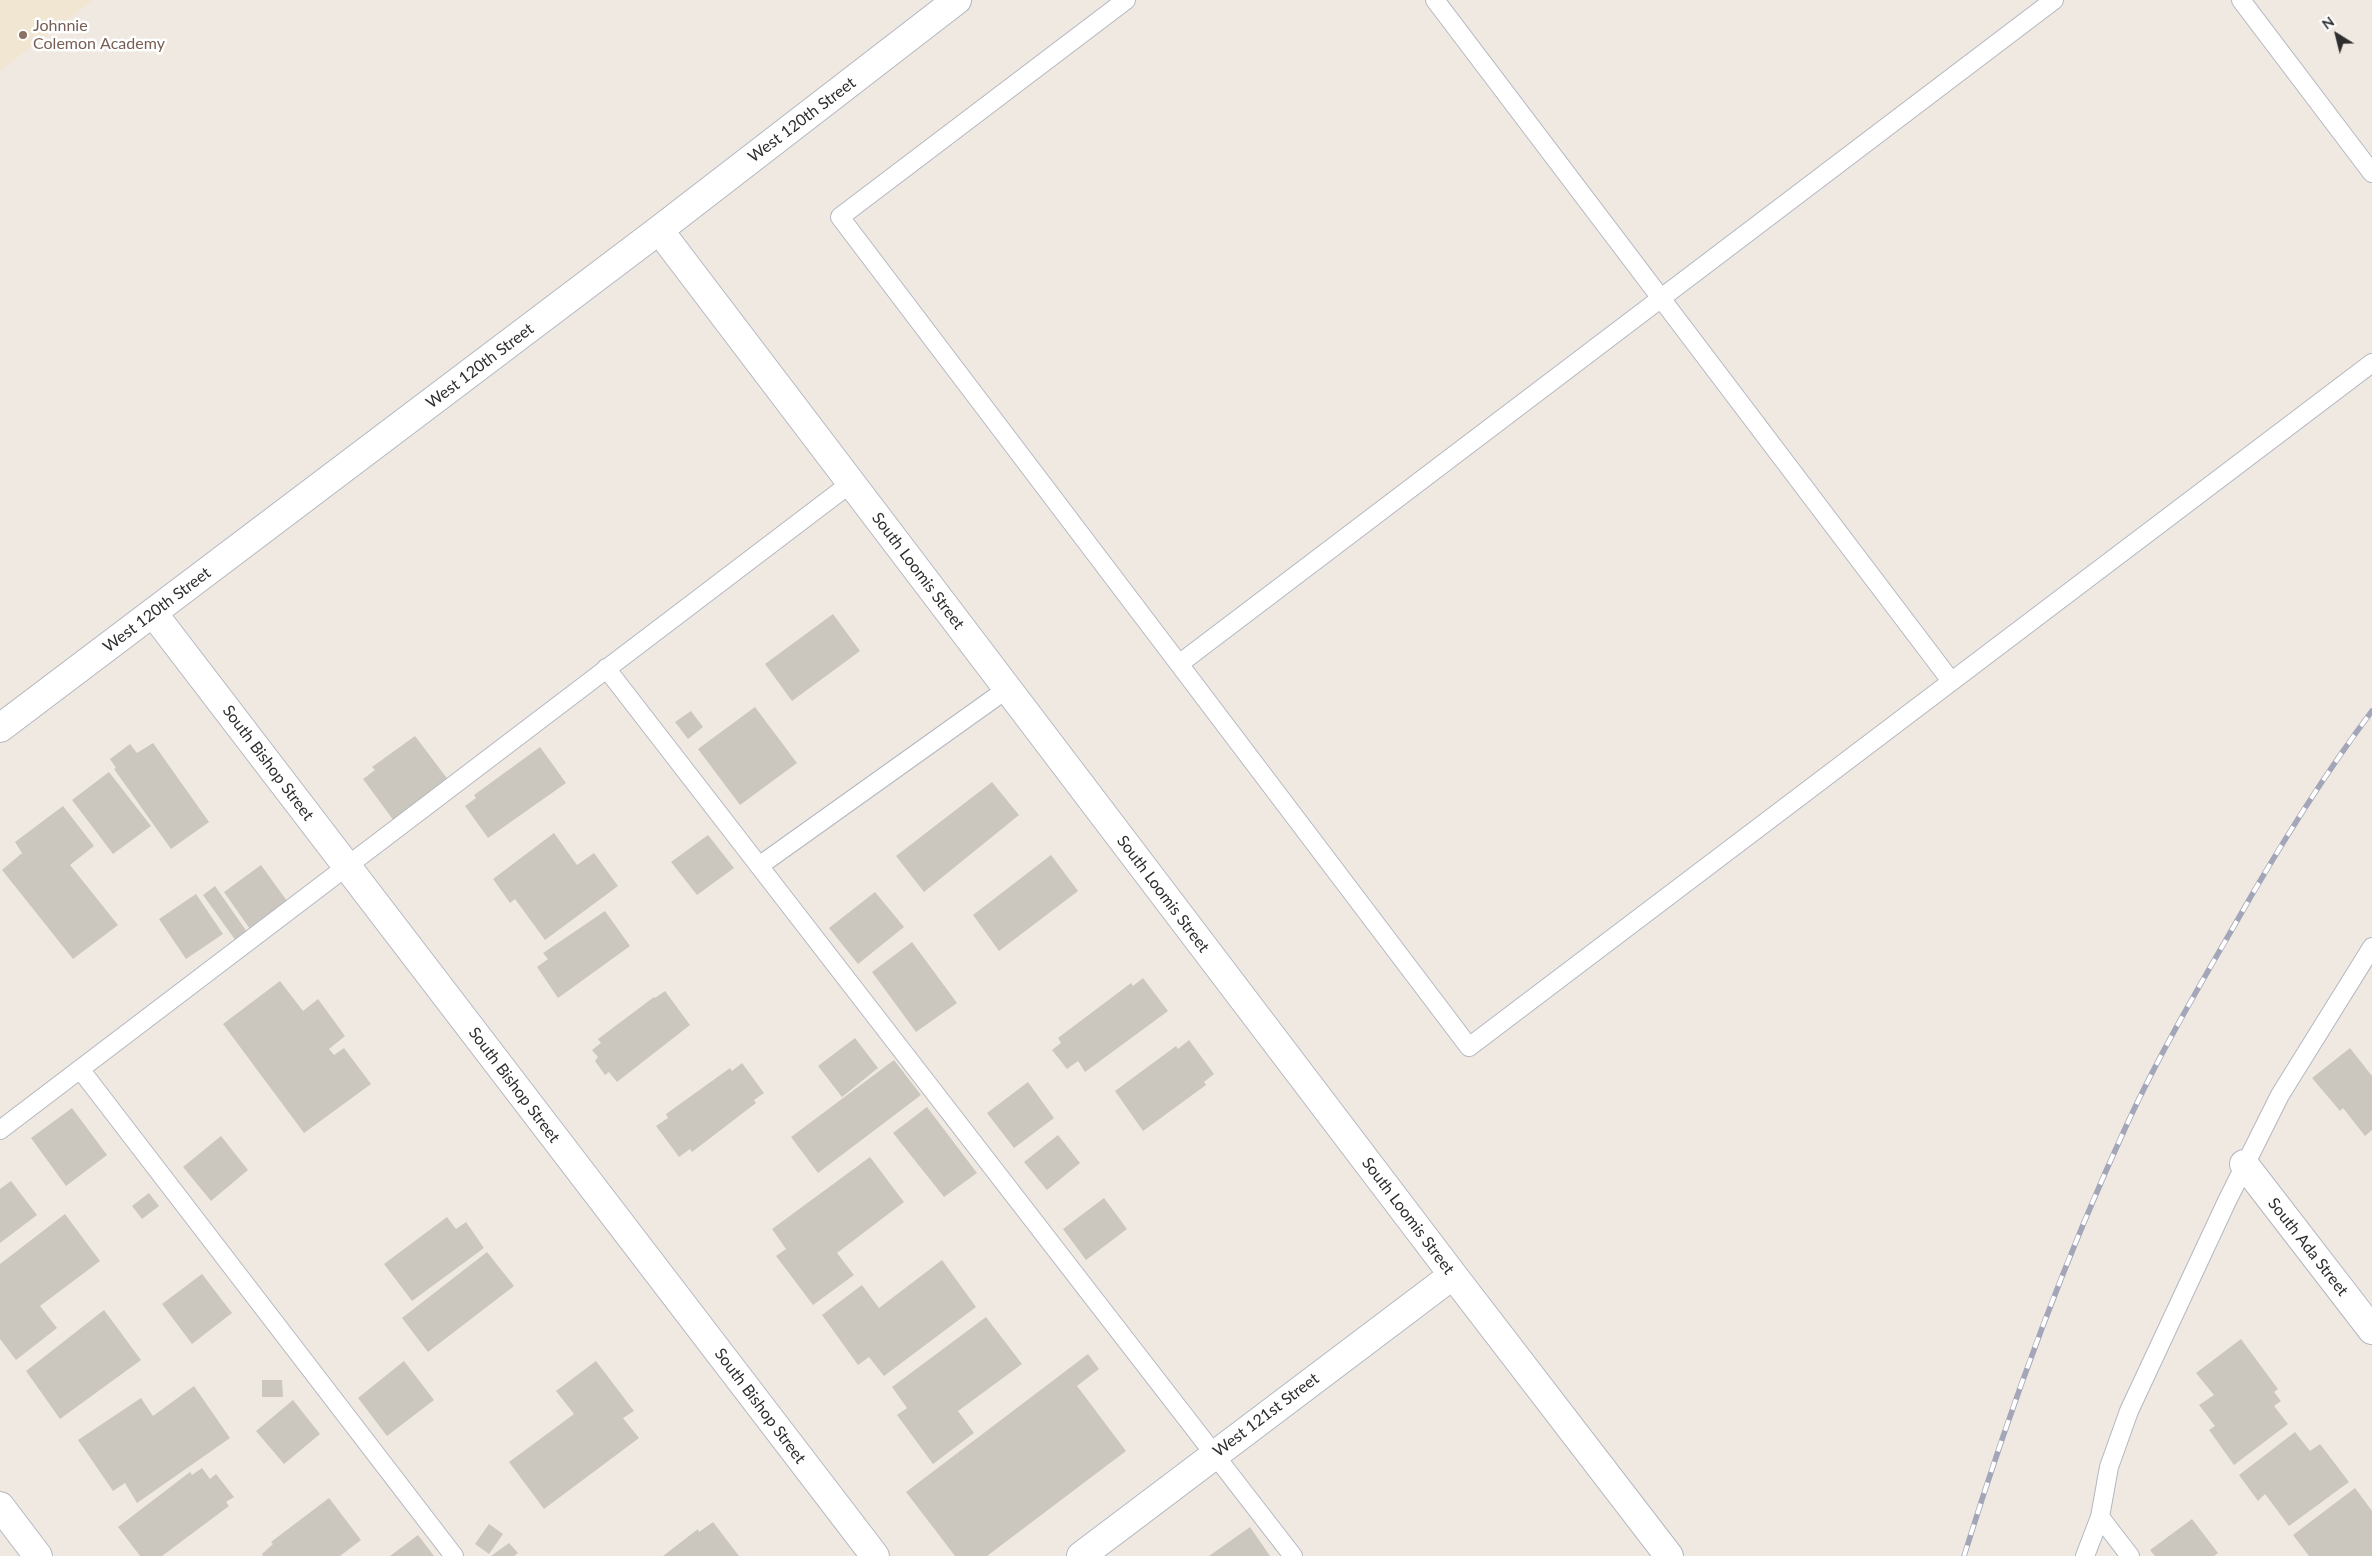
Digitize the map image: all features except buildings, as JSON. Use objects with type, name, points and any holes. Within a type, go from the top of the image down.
[{"type":"street","name":"West 120th Street","points":[[0,728],[659,230],[957,0]]},
{"type":"street","name":"South Loomis Street","points":[[659,230],[1452,1275],[1669,1556]]},
{"type":"street","name":"South Bishop Street","points":[[153,613],[875,1556]]},
{"type":"street","name":"South Ada Street","points":[[2244,1164],[2372,1330]]},
{"type":"street","name":"West 121st Street","points":[[1081,1556],[1452,1275]]},
{"type":"street","points":[[0,1506],[38,1556]]},
{"type":"lane","points":[[1126,0],[840,217],[1470,1047],[2372,363]]},
{"type":"lane","points":[[1435,0],[1951,682]]},
{"type":"lane","points":[[1179,664],[2054,0]]},
{"type":"lane","points":[[2241,0],[2372,173]]},
{"type":"lane","points":[[0,1130],[851,483]]},
{"type":"lane","points":[[606,668],[1216,1454],[1293,1556]]},
{"type":"lane","points":[[759,866],[1007,688]]},
{"type":"lane","points":[[2085,1556],[2100,1516],[2109,1467],[2129,1411],[2244,1164],[2280,1095],[2372,947]]},
{"type":"lane","points":[[80,1069],[454,1556]]},
{"type":"lane","points":[[2100,1516],[2130,1556]]},
{"type":"shaded area","name":"Johnnie Colemon Academy","points":[[0,0],[93,0],[0,71]]},
{"type":"railway","points":[[1964,1556],[2039,1336],[2081,1228],[2152,1072],[2266,871],[2317,789],[2372,711]]},
{"type":"place","name":"Johnnie Colemon Academy","points":[[23,35]]}]
